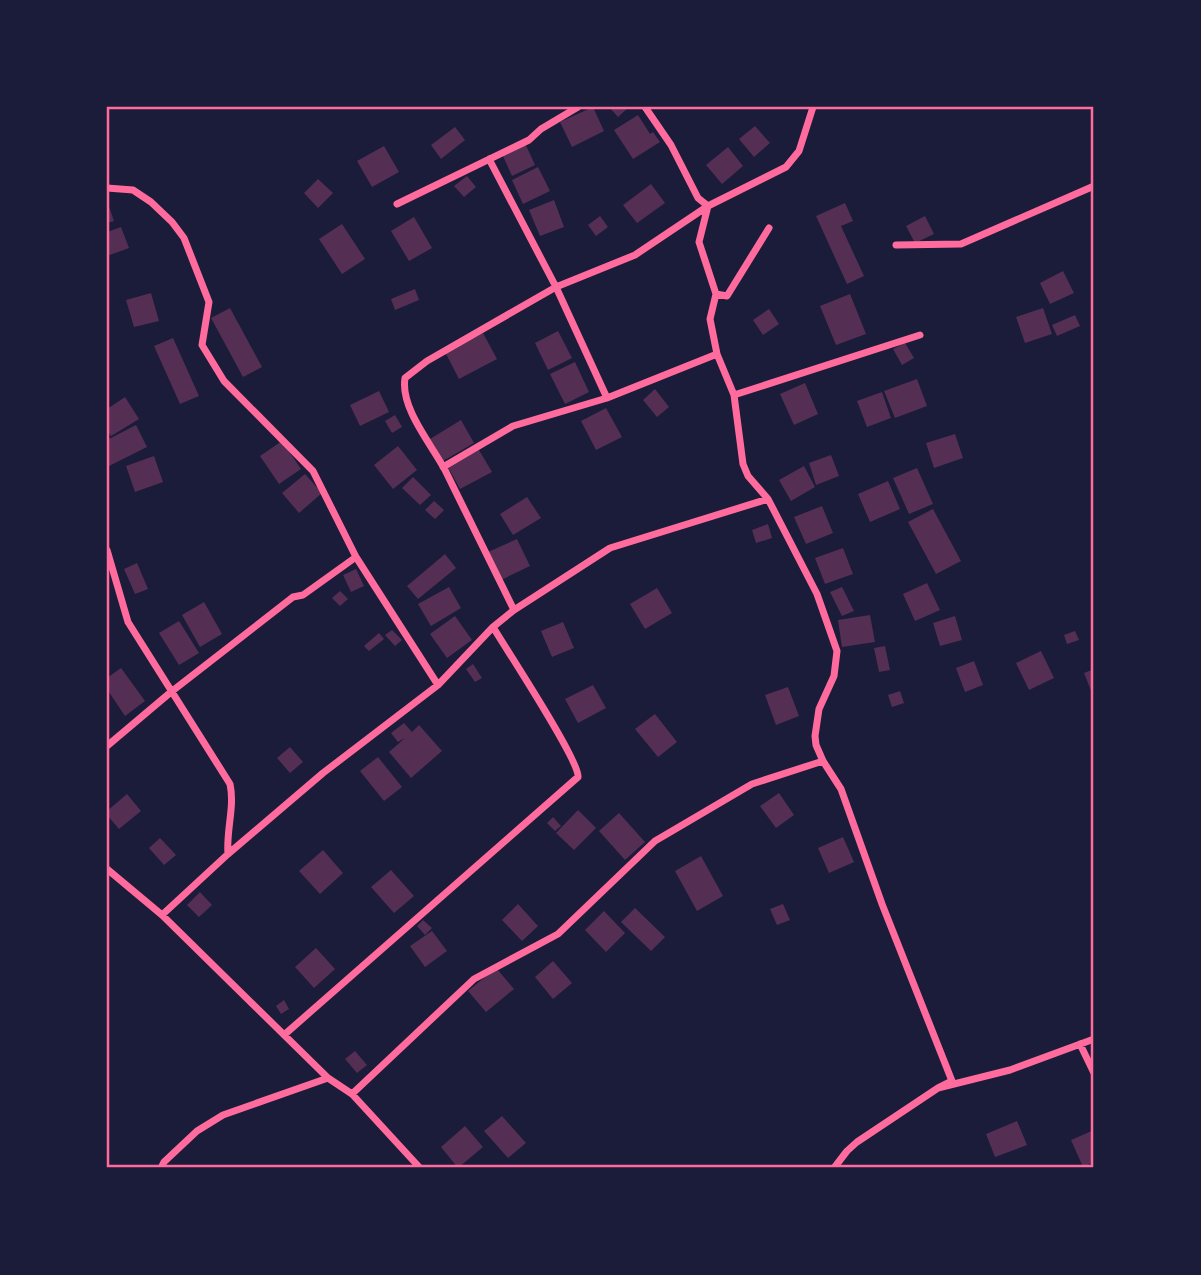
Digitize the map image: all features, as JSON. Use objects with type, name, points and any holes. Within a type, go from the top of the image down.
[{"type":"street","points":[[397,204],[529,140],[541,129],[578,107]]},
{"type":"street","points":[[645,107],[671,145],[698,198],[708,206]]},
{"type":"street","points":[[514,610],[443,467],[422,434],[409,402],[404,385],[405,378],[427,361],[556,286],[635,255],[708,206],[786,167],[799,151],[813,107]]},
{"type":"street","points":[[489,159],[556,286],[607,398]]},
{"type":"street","points":[[896,245],[961,244],[1094,186]]},
{"type":"street","points":[[107,188],[133,190],[151,202],[184,238],[209,302],[202,345],[224,381],[313,471],[356,557],[438,685]]},
{"type":"street","points":[[708,206],[699,242],[716,294],[710,319],[717,354],[734,395],[743,464],[748,476],[768,499],[817,594],[837,651],[837,667],[819,709],[815,736],[823,761],[841,789],[882,904],[952,1081],[858,1142],[834,1168]]},
{"type":"street","points":[[716,294],[727,296],[769,228]]},
{"type":"street","points":[[734,395],[920,335]]},
{"type":"street","points":[[443,467],[513,426],[607,398],[717,354]]},
{"type":"street","points":[[162,915],[323,773],[438,685],[493,627],[514,610],[610,548],[768,499]]},
{"type":"street","points":[[107,550],[128,622],[230,783],[234,799],[227,836],[228,854]]},
{"type":"street","points":[[107,747],[171,692],[293,597],[303,595],[356,557]]},
{"type":"street","points":[[284,1035],[578,777],[579,772],[568,750],[493,627]]},
{"type":"street","points":[[352,1094],[474,979],[558,934],[655,841],[752,784],[823,761]]},
{"type":"street","points":[[107,869],[162,915],[328,1078],[352,1094],[420,1168]]},
{"type":"street","points":[[938,1088],[1010,1070],[1094,1039]]},
{"type":"street","points":[[1080,1044],[1094,1073]]},
{"type":"street","points":[[161,1168],[197,1131],[223,1115],[328,1078]]},
{"type":"building","points":[[593,107],[604,131],[572,147],[560,122]]},
{"type":"building","points":[[609,107],[629,107],[618,117]]},
{"type":"building","points":[[638,115],[650,134],[653,132],[660,142],[633,159],[614,130]]},
{"type":"building","points":[[755,126],[770,143],[754,157],[739,139]]},
{"type":"building","points":[[455,127],[465,140],[441,159],[431,145]]},
{"type":"building","points":[[525,143],[535,165],[512,176],[502,154]]},
{"type":"building","points":[[384,146],[399,172],[372,187],[357,161]]},
{"type":"building","points":[[728,147],[743,166],[722,184],[706,165]]},
{"type":"building","points":[[538,167],[550,191],[523,204],[512,180]]},
{"type":"building","points":[[467,176],[476,187],[464,197],[454,186]]},
{"type":"building","points":[[318,179],[333,193],[318,208],[304,193]]},
{"type":"building","points":[[651,184],[665,203],[637,223],[623,205]]},
{"type":"building","points":[[554,200],[564,227],[540,236],[529,210]]},
{"type":"building","points":[[107,201],[114,221],[107,223]]},
{"type":"building","points":[[845,203],[853,221],[841,226],[864,276],[847,284],[816,216]]},
{"type":"building","points":[[600,216],[608,227],[596,236],[588,225]]},
{"type":"building","points":[[925,216],[934,234],[915,243],[906,226]]},
{"type":"building","points":[[414,217],[432,248],[409,261],[391,231]]},
{"type":"building","points":[[342,224],[365,259],[342,274],[319,239]]},
{"type":"building","points":[[121,227],[129,248],[107,256],[107,232]]},
{"type":"building","points":[[1063,271],[1074,293],[1050,304],[1040,283]]},
{"type":"building","points":[[415,289],[419,300],[395,310],[391,299]]},
{"type":"building","points":[[151,293],[159,321],[134,327],[126,300]]},
{"type":"building","points":[[850,294],[866,334],[836,345],[820,306]]},
{"type":"building","points":[[230,308],[262,367],[243,377],[211,318]]},
{"type":"building","points":[[1043,308],[1052,334],[1025,343],[1016,317]]},
{"type":"building","points":[[769,309],[779,324],[763,335],[753,320]]},
{"type":"building","points":[[1075,315],[1080,326],[1057,336],[1052,325]]},
{"type":"building","points":[[558,331],[572,358],[548,370],[535,343]]},
{"type":"building","points":[[483,333],[497,359],[459,379],[445,352]]},
{"type":"building","points":[[173,338],[199,396],[180,404],[154,346]]},
{"type":"building","points":[[905,343],[914,358],[902,365],[893,349]]},
{"type":"building","points":[[575,362],[589,392],[565,404],[550,374]]},
{"type":"building","points":[[917,379],[927,406],[895,418],[884,391]]},
{"type":"building","points":[[805,383],[818,414],[794,425],[780,394]]},
{"type":"building","points":[[655,389],[669,407],[657,417],[643,400]]},
{"type":"building","points":[[379,391],[389,412],[360,426],[350,405]]},
{"type":"building","points":[[882,392],[891,418],[867,427],[857,401]]},
{"type":"building","points":[[125,397],[139,419],[111,436],[107,430],[107,409]]},
{"type":"building","points":[[606,408],[622,437],[596,450],[581,421]]},
{"type":"building","points":[[395,415],[402,427],[392,433],[385,421]]},
{"type":"building","points":[[461,420],[474,443],[443,461],[430,439]]},
{"type":"building","points":[[136,425],[147,447],[107,467],[107,440]]},
{"type":"building","points":[[955,434],[963,458],[934,468],[926,443]]},
{"type":"building","points":[[282,441],[301,469],[279,484],[260,456]]},
{"type":"building","points":[[398,446],[417,470],[393,489],[374,465]]},
{"type":"building","points":[[479,450],[492,472],[460,489],[448,467]]},
{"type":"building","points":[[831,455],[839,476],[816,485],[809,463]]},
{"type":"building","points":[[154,456],[163,482],[135,492],[126,466]]},
{"type":"building","points":[[804,466],[815,487],[791,501],[779,480]]},
{"type":"building","points":[[917,468],[933,504],[909,514],[893,478]]},
{"type":"building","points":[[305,474],[322,493],[299,513],[282,493]]},
{"type":"building","points":[[413,477],[431,495],[420,505],[402,488]]},
{"type":"building","points":[[888,481],[900,509],[870,522],[858,494]]},
{"type":"building","points":[[527,497],[541,518],[513,535],[500,514]]},
{"type":"building","points":[[434,501],[444,510],[435,519],[425,510]]},
{"type":"building","points":[[822,506],[833,533],[806,544],[794,517]]},
{"type":"building","points":[[933,509],[961,561],[936,574],[908,522]]},
{"type":"building","points":[[768,524],[772,538],[756,543],[752,530]]},
{"type":"building","points":[[517,539],[530,566],[501,580],[488,552]]},
{"type":"building","points":[[843,548],[853,574],[825,584],[815,558]]},
{"type":"building","points":[[445,554],[456,568],[418,599],[407,586]]},
{"type":"building","points":[[137,563],[148,589],[135,594],[124,569]]},
{"type":"building","points":[[356,569],[364,586],[351,592],[343,575]]},
{"type":"building","points":[[927,583],[940,610],[915,621],[903,594]]},
{"type":"building","points":[[449,587],[461,608],[431,626],[418,604]]},
{"type":"building","points":[[842,587],[854,611],[842,616],[830,592]]},
{"type":"building","points":[[657,588],[672,613],[645,629],[630,604]]},
{"type":"building","points":[[340,591],[348,599],[340,606],[332,598]]},
{"type":"building","points":[[204,602],[222,634],[200,647],[182,615]]},
{"type":"building","points":[[870,615],[875,642],[842,647],[838,620]]},
{"type":"building","points":[[455,616],[472,640],[447,658],[430,634]]},
{"type":"building","points":[[955,616],[962,640],[940,646],[933,623]]},
{"type":"building","points":[[179,621],[199,653],[179,665],[159,633]]},
{"type":"building","points":[[563,622],[574,648],[552,657],[541,631]]},
{"type":"building","points":[[392,630],[402,640],[395,646],[385,635]]},
{"type":"building","points":[[1075,631],[1079,640],[1067,644],[1064,635]]},
{"type":"building","points":[[379,633],[384,639],[369,651],[364,646]]},
{"type":"building","points":[[885,646],[890,670],[879,672],[874,648]]},
{"type":"building","points":[[1041,651],[1054,678],[1029,690],[1016,663]]},
{"type":"building","points":[[974,661],[983,685],[965,692],[956,668]]},
{"type":"building","points":[[473,664],[482,678],[475,682],[466,669]]},
{"type":"building","points":[[121,668],[145,701],[125,716],[107,689],[107,678]]},
{"type":"building","points":[[1094,669],[1094,698],[1084,673]]},
{"type":"building","points":[[593,685],[606,708],[578,723],[565,699]]},
{"type":"building","points":[[788,687],[799,716],[776,725],[765,695]]},
{"type":"building","points":[[900,691],[904,703],[892,707],[888,695]]},
{"type":"building","points":[[655,714],[677,742],[658,757],[635,729]]},
{"type":"building","points":[[404,723],[412,732],[419,725],[442,751],[411,778],[389,752],[405,738],[398,742],[391,733]]},
{"type":"building","points":[[290,747],[303,762],[290,773],[277,758]]},
{"type":"building","points":[[378,757],[402,787],[384,801],[360,771]]},
{"type":"building","points":[[779,793],[794,815],[776,828],[760,806]]},
{"type":"building","points":[[127,794],[141,811],[119,829],[107,815],[107,811]]},
{"type":"building","points":[[578,810],[596,828],[574,850],[556,833]]},
{"type":"building","points":[[619,813],[645,842],[625,860],[599,831]]},
{"type":"building","points":[[553,817],[561,826],[555,831],[547,823]]},
{"type":"building","points":[[843,837],[854,862],[829,873],[818,848]]},
{"type":"building","points":[[160,838],[176,855],[164,865],[149,848]]},
{"type":"building","points":[[323,850],[343,873],[320,894],[299,871]]},
{"type":"building","points":[[701,856],[723,896],[697,911],[675,871]]},
{"type":"building","points":[[391,870],[414,896],[394,913],[371,887]]},
{"type":"building","points":[[200,892],[212,905],[199,917],[187,905]]},
{"type":"building","points":[[518,904],[538,926],[522,941],[502,920]]},
{"type":"building","points":[[783,904],[790,920],[777,925],[770,909]]},
{"type":"building","points":[[635,908],[665,937],[651,951],[621,922]]},
{"type":"building","points":[[604,911],[625,933],[606,952],[585,930]]},
{"type":"building","points":[[423,920],[432,928],[425,935],[417,926]]},
{"type":"building","points":[[432,931],[447,951],[425,967],[410,946]]},
{"type":"building","points":[[316,948],[335,969],[314,988],[295,967]]},
{"type":"building","points":[[553,961],[572,983],[553,999],[535,977]]},
{"type":"building","points":[[496,968],[514,989],[486,1012],[468,991]]},
{"type":"building","points":[[284,1000],[289,1009],[281,1014],[276,1006]]},
{"type":"building","points":[[355,1051],[367,1065],[357,1073],[345,1059]]},
{"type":"building","points":[[502,1116],[526,1143],[508,1158],[484,1131]]},
{"type":"building","points":[[1017,1121],[1027,1145],[995,1157],[986,1134]]},
{"type":"building","points":[[465,1126],[483,1147],[458,1168],[441,1147]]},
{"type":"building","points":[[1094,1130],[1094,1162],[1083,1167],[1071,1140]]}]
